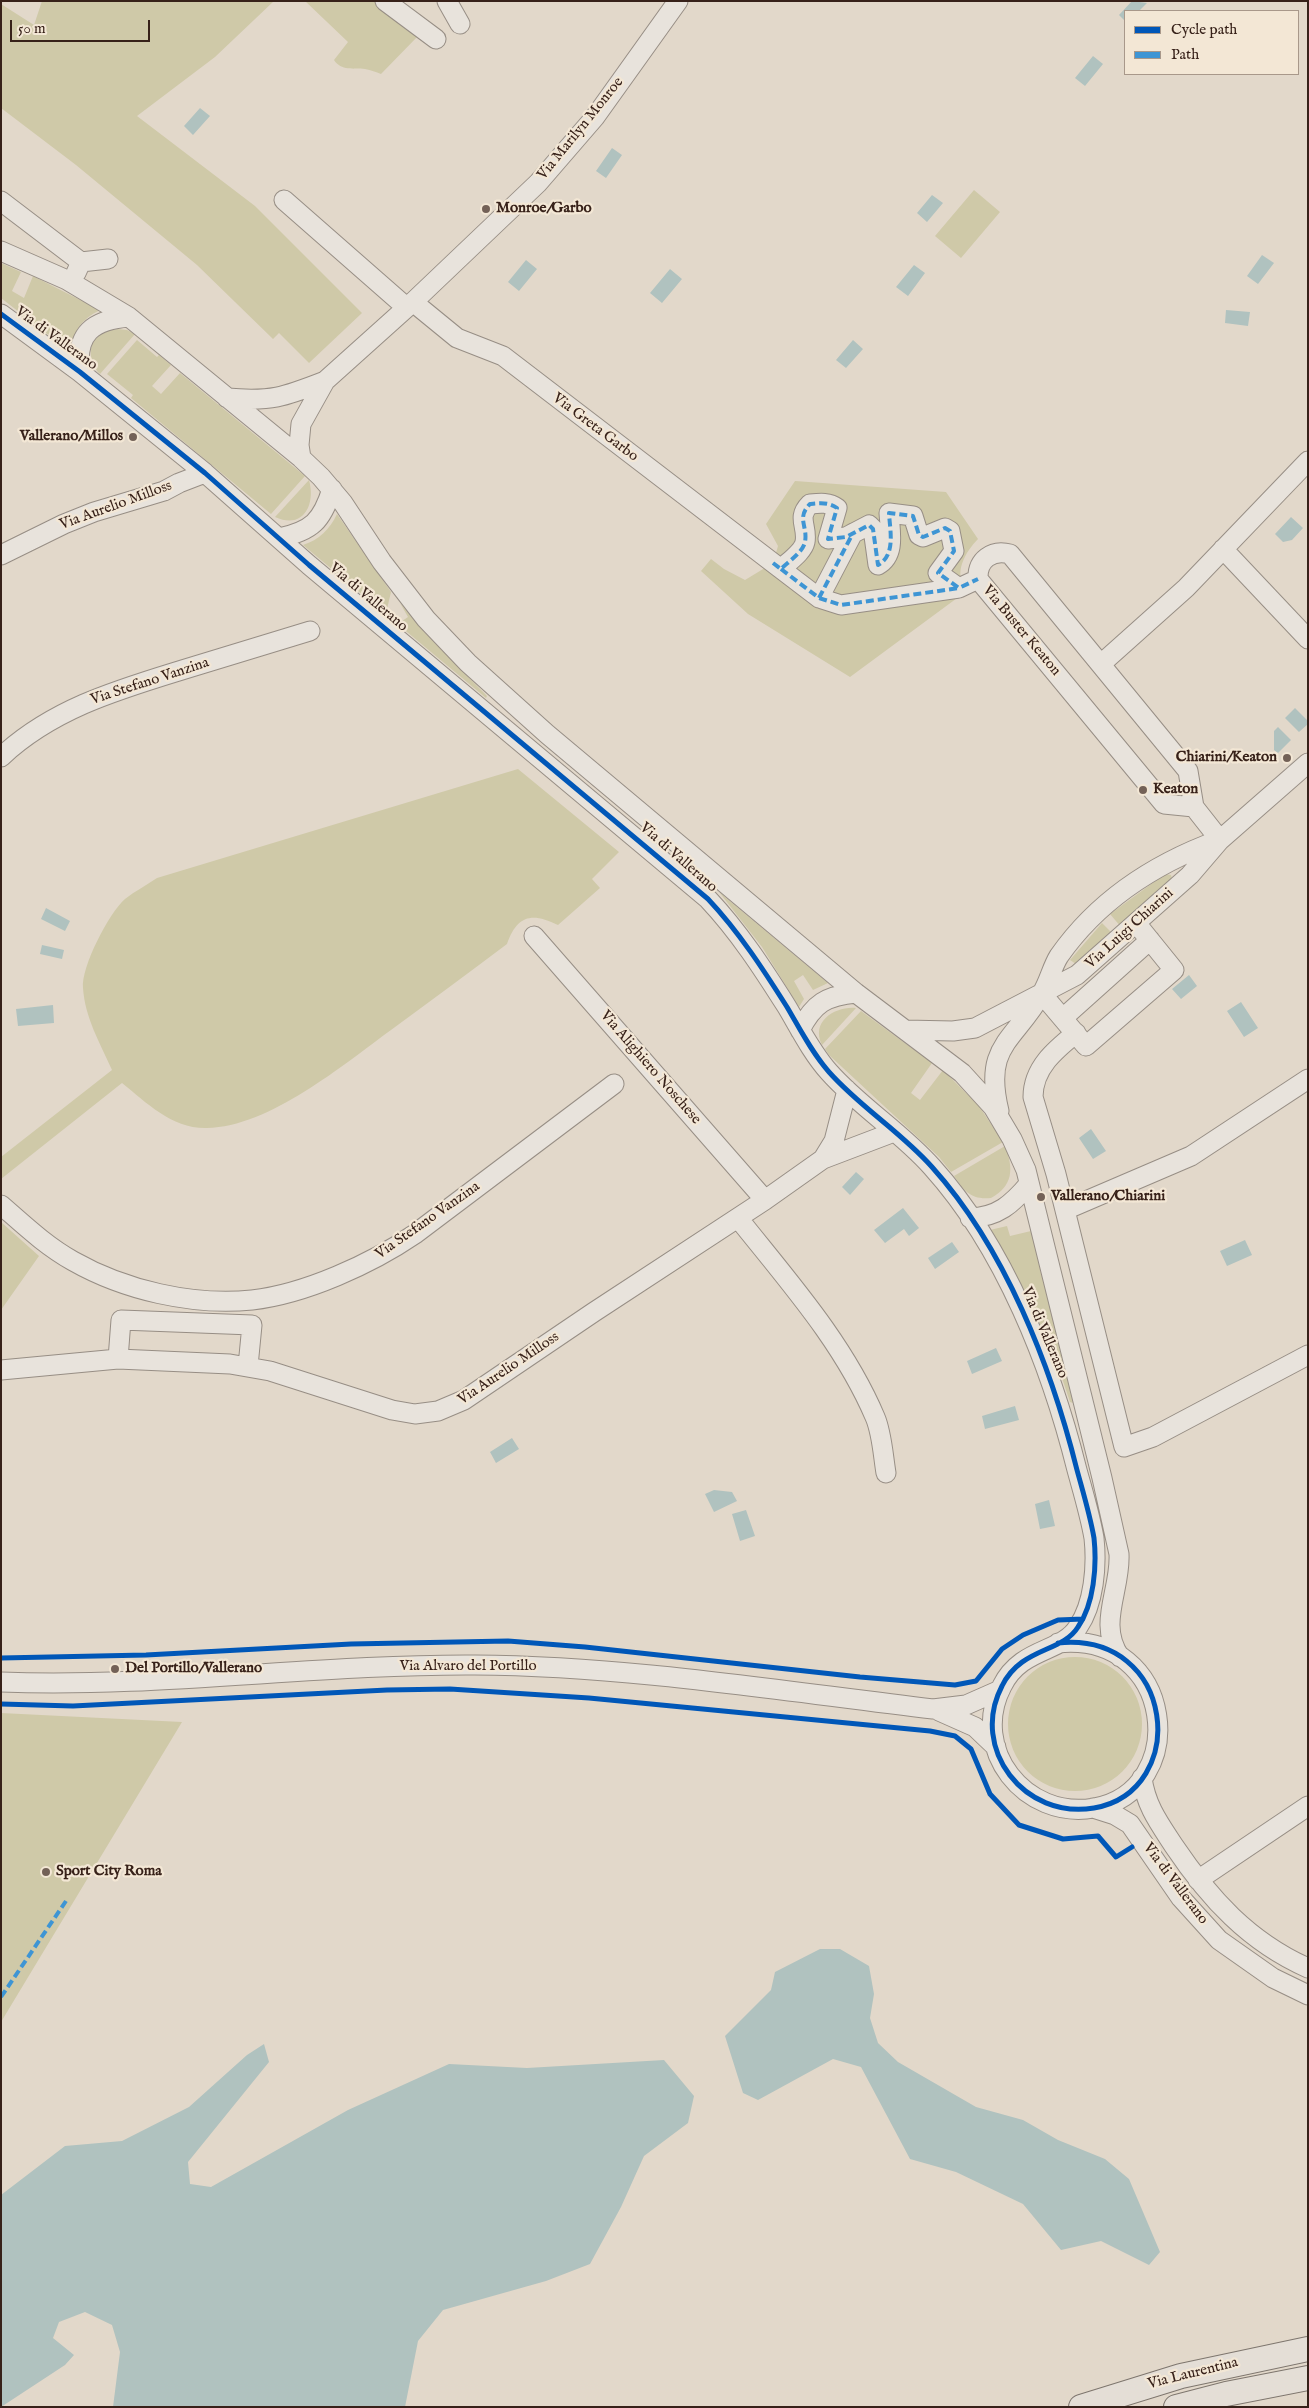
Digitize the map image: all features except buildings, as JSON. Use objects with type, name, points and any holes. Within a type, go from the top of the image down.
[{"type":"main road","name":"Via Laurentina","points":[[1081,2407],[1180,2376],[1308,2349]]},
{"type":"main road","name":"Via Laurentina","points":[[1176,2407],[1222,2400],[1308,2378]]},
{"type":"street","points":[[385,1],[436,39]]},
{"type":"street","points":[[447,1],[460,24]]},
{"type":"street","name":"Via Marilyn Monroe","points":[[301,458],[299,444],[300,424],[325,381],[526,195],[570,147],[616,89],[678,1]]},
{"type":"street","points":[[284,200],[409,305]]},
{"type":"street","points":[[1,201],[81,262],[108,259]]},
{"type":"street","name":"Via di Vallerano","points":[[1,251],[71,283],[129,317],[301,458],[332,489],[382,562],[420,612],[483,678],[856,993],[969,1080],[985,1097],[1001,1119],[1018,1151],[1029,1184],[1116,1538],[1119,1567],[1109,1621],[1113,1642],[1120,1657]]},
{"type":"street","points":[[71,283],[81,262]]},
{"type":"street","name":"Via Greta Garbo","points":[[409,305],[457,338],[503,356],[819,598]]},
{"type":"street","name":"Via di Vallerano","points":[[1,314],[80,372],[205,473],[279,538],[708,899],[755,956],[827,1071],[935,1170],[970,1218],[1015,1296],[1043,1358],[1066,1428],[1094,1538],[1095,1564],[1090,1596],[1078,1628],[1069,1637],[1035,1653],[1018,1665],[1000,1690],[993,1718],[996,1748],[1007,1773],[1027,1793],[1044,1802],[1062,1808],[1093,1808],[1115,1815],[1130,1824],[1181,1898],[1219,1940],[1273,1978],[1308,1995]]},
{"type":"street","points":[[80,372],[80,348],[89,330],[106,320],[129,317]]},
{"type":"street","name":"Via Marilyn Monroe","points":[[227,398],[264,400],[281,398],[325,381]]},
{"type":"street","points":[[1101,664],[1167,607],[1308,462]]},
{"type":"street","name":"Via Aurelio Milloss","points":[[1,555],[64,524],[94,512],[164,491],[179,482],[205,473]]},
{"type":"street","points":[[279,538],[299,533],[312,526],[323,513],[332,489]]},
{"type":"street","points":[[777,566],[803,548],[805,541],[802,518],[810,504],[833,504],[837,508],[828,539],[833,540],[853,534],[869,525],[873,529],[878,564],[883,562],[890,553],[889,513],[914,516],[919,535],[924,537],[945,528],[950,531],[954,552],[938,572],[959,588]]},
{"type":"street","points":[[853,534],[819,598],[841,605],[959,588],[978,579]]},
{"type":"street","points":[[1223,549],[1308,639]]},
{"type":"street","name":"Via Buster Keaton","points":[[1194,807],[1164,804],[978,579],[979,566],[984,559],[997,552],[1010,554],[1188,770],[1194,807],[1220,840]]},
{"type":"street","name":"Via Stefano Vanzina","points":[[1,757],[21,740],[49,721],[94,698],[310,631]]},
{"type":"street","name":"Via Luigi Chiarini","points":[[905,1030],[953,1031],[975,1028],[1077,976],[1182,882],[1220,840],[1308,763]]},
{"type":"street","name":"Via Luigi Chiarini","points":[[1001,1119],[994,1081],[996,1060],[1005,1041],[1042,994],[1059,956],[1096,913],[1129,885],[1165,863],[1220,840]]},
{"type":"street","name":"Via Luigi Chiarini","points":[[1165,863],[1175,868],[1182,882]]},
{"type":"street","points":[[1042,994],[1086,1046],[1174,970],[1136,923]]},
{"type":"street","name":"Via Alighiero Noschese","points":[[534,936],[765,1200]]},
{"type":"street","points":[[1063,1018],[1150,940]]},
{"type":"street","name":"Via Luigi Chiarini","points":[[1059,956],[1066,970],[1077,976]]},
{"type":"street","points":[[800,1030],[809,1014],[821,1002],[839,995],[856,993]]},
{"type":"street","points":[[1076,1033],[1041,1067],[1033,1090],[1124,1447],[1153,1437],[1308,1355]]},
{"type":"street","points":[[1065,1210],[1191,1156],[1308,1079]]},
{"type":"street","name":"Via Stefano Vanzina","points":[[1,1205],[45,1242],[87,1268],[134,1287],[176,1296],[234,1301],[266,1297],[339,1275],[377,1257],[415,1234],[614,1084]]},
{"type":"street","name":"Via Aurelio Milloss","points":[[823,1159],[834,1141],[847,1090]]},
{"type":"street","name":"Via Aurelio Milloss","points":[[1,1370],[118,1359],[248,1366],[392,1410],[415,1414],[438,1411],[464,1400],[765,1200],[823,1159],[894,1132]]},
{"type":"street","points":[[970,1218],[984,1217],[1001,1211],[1013,1203],[1029,1184]]},
{"type":"street","points":[[738,1218],[821,1322],[848,1364],[876,1418],[886,1473]]},
{"type":"street","points":[[200,1298],[200,1323]]},
{"type":"street","points":[[118,1359],[121,1320],[252,1325],[248,1366]]},
{"type":"street","name":"Via di Vallerano","points":[[1058,1643],[1088,1644],[1120,1657],[1143,1677],[1152,1693],[1157,1710],[1158,1728],[1156,1745],[1142,1778],[1123,1796],[1093,1808]]},
{"type":"street","name":"Via Alvaro del Portillo","points":[[1,1682],[52,1684],[420,1666],[513,1666],[560,1668],[675,1679],[933,1709],[966,1705],[1000,1690]]},
{"type":"street","name":"Via Alvaro del Portillo","points":[[933,1709],[976,1727],[996,1748]]},
{"type":"street","name":"Via di Vallerano","points":[[1142,1778],[1144,1794],[1152,1813],[1198,1880],[1215,1901],[1243,1928],[1308,1968]]},
{"type":"street","points":[[1198,1880],[1308,1806]]},
{"type":"shaded area","points":[[42,1],[274,1],[215,57],[137,116],[255,206],[362,313],[309,363],[279,333],[273,339],[197,265],[76,165],[1,108],[1,4],[34,25]]},
{"type":"shaded area","points":[[305,1],[375,1],[419,35],[381,74],[371,70],[340,66],[334,60],[348,42]]},
{"type":"shaded area","points":[[1132,1],[1147,3],[1140,10],[1124,10],[1124,20],[1119,15]]},
{"type":"shaded area","points":[[1093,56],[1103,64],[1085,86],[1075,78]]},
{"type":"shaded area","points":[[200,108],[210,116],[193,135],[184,126]]},
{"type":"shaded area","points":[[612,148],[622,155],[606,178],[596,171]]},
{"type":"shaded area","points":[[974,190],[1000,212],[961,258],[935,236]]},
{"type":"shaded area","points":[[932,195],[943,203],[927,222],[917,213]]},
{"type":"shaded area","points":[[1262,255],[1274,263],[1258,284],[1247,276]]},
{"type":"shaded area","points":[[526,260],[537,269],[519,291],[508,282]]},
{"type":"shaded area","points":[[1,263],[21,272],[12,291],[24,298],[33,276],[100,310],[79,327],[69,351],[1,298]]},
{"type":"shaded area","points":[[914,265],[925,273],[908,296],[896,287]]},
{"type":"shaded area","points":[[670,269],[682,279],[662,303],[650,293]]},
{"type":"shaded area","points":[[1226,310],[1250,312],[1248,326],[1225,323]]},
{"type":"shaded area","points":[[118,329],[127,330],[135,334],[100,374],[92,360],[92,344],[101,334]]},
{"type":"shaded area","points":[[137,340],[157,357],[159,355],[171,365],[152,386],[161,394],[180,373],[305,476],[271,514],[131,398],[133,395],[107,374]]},
{"type":"shaded area","points":[[853,340],[863,349],[846,368],[836,360]]},
{"type":"shaded area","points":[[309,480],[311,498],[305,513],[300,518],[293,520],[275,517]]},
{"type":"shaded area","points":[[795,481],[946,492],[978,539],[962,563],[961,577],[963,584],[968,590],[850,677],[748,614],[701,571],[711,559],[724,569],[745,580],[773,563],[778,546],[766,524]]},
{"type":"shaded area","points":[[337,514],[391,592],[387,609],[399,623],[408,617],[400,603],[425,633],[487,696],[486,698],[303,545],[323,533]]},
{"type":"shaded area","points":[[1291,517],[1303,528],[1292,540],[1283,542],[1275,534]]},
{"type":"shaded area","points":[[1295,708],[1308,721],[1308,724],[1299,732],[1285,718]]},
{"type":"shaded area","points":[[1278,727],[1291,740],[1278,753],[1274,750],[1274,731]]},
{"type":"shaded area","points":[[518,769],[619,852],[592,879],[600,888],[558,925],[540,918],[526,919],[521,922],[511,934],[507,944],[351,1060],[280,1106],[231,1125],[207,1128],[194,1127],[182,1124],[161,1113],[122,1083],[1,1179],[1,1157],[112,1070],[90,1020],[83,988],[86,967],[97,941],[111,916],[125,899],[157,878]]},
{"type":"shaded area","points":[[1165,874],[1171,875],[1172,879],[1121,927],[1110,914]]},
{"type":"shaded area","points":[[719,892],[828,983],[813,990],[803,975],[794,981],[804,999],[799,1007],[762,947]]},
{"type":"shaded area","points":[[46,908],[70,921],[65,931],[41,919]]},
{"type":"shaded area","points":[[1102,923],[1112,933],[1076,964],[1070,960]]},
{"type":"shaded area","points":[[42,945],[64,950],[62,959],[40,954]]},
{"type":"shaded area","points":[[1189,975],[1197,986],[1181,999],[1172,989]]},
{"type":"shaded area","points":[[1241,1002],[1258,1028],[1244,1037],[1227,1011]]},
{"type":"shaded area","points":[[53,1005],[54,1023],[18,1026],[16,1009]]},
{"type":"shaded area","points":[[856,1008],[822,1045],[819,1029],[822,1022],[833,1012]]},
{"type":"shaded area","points":[[861,1011],[932,1063],[911,1093],[920,1100],[943,1070],[979,1106],[1003,1142],[951,1172],[939,1157],[829,1055],[825,1049]]},
{"type":"shaded area","points":[[1091,1129],[1106,1151],[1093,1159],[1079,1138]]},
{"type":"shaded area","points":[[1005,1146],[1010,1162],[1010,1176],[1004,1188],[991,1198],[978,1198],[961,1186],[954,1176]]},
{"type":"shaded area","points":[[856,1172],[864,1179],[850,1195],[842,1187]]},
{"type":"shaded area","points":[[903,1208],[919,1228],[909,1236],[904,1229],[885,1243],[874,1230]]},
{"type":"shaded area","points":[[1,1222],[39,1256],[1,1310]]},
{"type":"shaded area","points":[[1007,1226],[1010,1236],[1031,1231],[1073,1403],[1070,1402],[1054,1357],[1035,1314],[990,1230]]},
{"type":"shaded area","points":[[1245,1240],[1252,1255],[1227,1266],[1220,1251]]},
{"type":"shaded area","points":[[952,1242],[959,1252],[935,1269],[928,1258]]},
{"type":"shaded area","points":[[996,1348],[1002,1361],[972,1374],[967,1361]]},
{"type":"shaded area","points":[[1015,1406],[1019,1420],[985,1429],[982,1416]]},
{"type":"shaded area","points":[[512,1438],[519,1449],[496,1463],[490,1452]]},
{"type":"shaded area","points":[[714,1490],[732,1492],[737,1501],[714,1512],[705,1494]]},
{"type":"shaded area","points":[[1049,1500],[1055,1526],[1040,1529],[1035,1504]]},
{"type":"shaded area","points":[[746,1510],[755,1536],[740,1541],[732,1514]]},
{"type":"shaded area","points":[[1075,1657],[1101,1662],[1112,1668],[1122,1677],[1131,1687],[1137,1698],[1142,1724],[1137,1750],[1131,1761],[1122,1771],[1112,1780],[1101,1786],[1075,1791],[1049,1786],[1038,1780],[1028,1771],[1019,1761],[1013,1750],[1008,1724],[1013,1698],[1019,1687],[1028,1677],[1038,1668],[1049,1662]]},
{"type":"shaded area","name":"Sport City Roma","points":[[1,1713],[182,1722],[1,2022]]},
{"type":"shaded area","points":[[820,1949],[840,1949],[869,1966],[874,1994],[870,2018],[878,2043],[898,2062],[976,2107],[1023,2120],[1058,2140],[1105,2159],[1129,2179],[1160,2252],[1149,2265],[1101,2241],[1061,2250],[1023,2204],[956,2172],[910,2159],[861,2067],[833,2059],[758,2100],[743,2093],[725,2036],[771,1990],[775,1972]]},
{"type":"shaded area","points":[[264,2044],[269,2062],[188,2162],[190,2184],[211,2187],[348,2110],[449,2064],[527,2068],[664,2060],[694,2096],[688,2123],[644,2156],[621,2207],[590,2264],[546,2281],[443,2310],[418,2341],[405,2407],[113,2407],[120,2352],[112,2325],[85,2312],[59,2322],[53,2338],[74,2355],[65,2365],[1,2407],[1,2195],[65,2146],[122,2141],[189,2107],[247,2055]]},
{"type":"marked path","points":[[773,563],[781,569],[804,546],[806,536],[803,518],[806,509],[810,504],[824,503],[837,508],[828,539],[846,537],[869,525],[873,529],[878,565],[884,561],[890,549],[889,513],[913,516],[919,535],[923,537],[945,528],[950,531],[954,551],[938,573],[959,588],[978,579]]},
{"type":"marked path","points":[[819,598],[853,533]]},
{"type":"marked path","points":[[781,569],[819,598],[841,605],[959,588]]},
{"type":"marked path","points":[[1,1997],[66,1901]]},
{"type":"cycle path","points":[[1,314],[80,372],[205,473],[309,565],[708,899],[730,924],[760,965],[823,1065],[854,1097],[920,1154],[958,1199],[982,1234],[1003,1271],[1039,1350],[1066,1430],[1088,1512],[1095,1549],[1091,1596],[1083,1618],[1078,1627],[1062,1642],[1052,1647],[1030,1657],[1010,1673],[1002,1686],[994,1710],[993,1733],[998,1755],[1010,1775],[1026,1791],[1046,1803],[1069,1809],[1094,1808],[1125,1796],[1146,1773],[1156,1745],[1157,1715],[1147,1685],[1127,1661],[1097,1646],[1058,1643]]},
{"type":"cycle path","points":[[1,1658],[146,1655],[351,1644],[508,1641],[585,1647],[860,1677],[955,1685],[976,1681],[1002,1649],[1023,1635],[1058,1620],[1083,1619]]},
{"type":"cycle path","points":[[1,1704],[73,1706],[387,1690],[450,1689],[589,1698],[930,1731],[955,1736],[971,1749],[990,1794],[1019,1825],[1063,1839],[1098,1836],[1116,1857],[1132,1847]]},
{"type":"place","name":"Monroe/Garbo","points":[[486,209]]},
{"type":"place","name":"Vallerano/Millos","points":[[133,437]]},
{"type":"place","name":"Chiarini/Keaton","points":[[1287,758]]},
{"type":"place","name":"Keaton","points":[[1143,790]]},
{"type":"place","name":"Vallerano/Chiarini","points":[[1041,1197]]},
{"type":"place","name":"Del Portillo/Vallerano","points":[[115,1669]]},
{"type":"place","name":"Sport City Roma","points":[[46,1872]]}]
